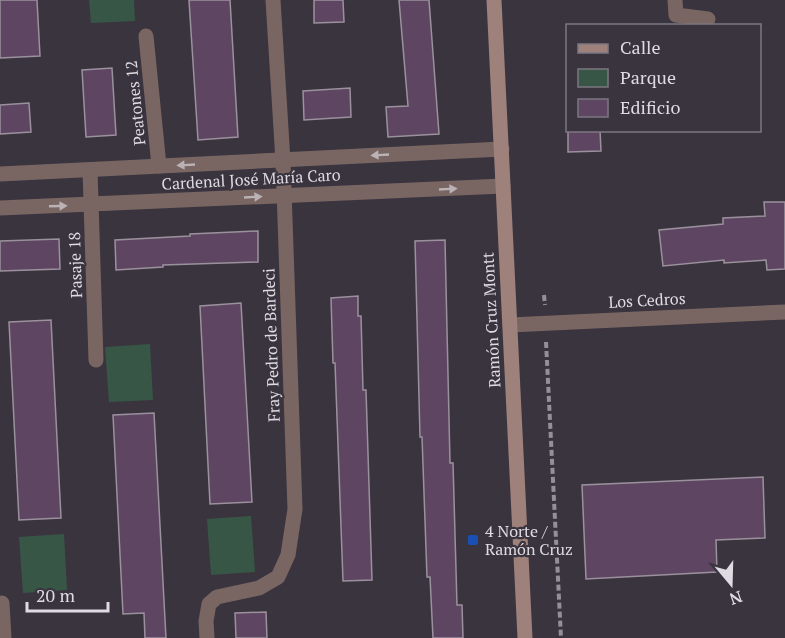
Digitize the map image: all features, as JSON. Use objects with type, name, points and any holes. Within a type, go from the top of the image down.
[{"type":"street","name":"Fray Pedro de Bardeci","points":[[207,638],[206,621],[209,604],[217,597],[259,588],[278,577],[288,555],[295,509],[283,161],[273,0]]},
{"type":"street","name":"Ramón Cruz Montt","points":[[494,0],[525,638]]},
{"type":"street","points":[[675,0],[676,15],[708,19]]},
{"type":"street","name":"Peatones 12","points":[[146,36],[159,166]]},
{"type":"street","name":"Cardenal José María Caro","points":[[0,174],[502,149]]},
{"type":"street","name":"Pasaje 18","points":[[90,170],[96,360]]},
{"type":"street","name":"Cardenal José María Caro","points":[[0,208],[503,186]]},
{"type":"street","name":"Los Cedros","points":[[510,325],[785,312]]},
{"type":"street","points":[[2,603],[4,638]]},
{"type":"path","points":[[544,295],[561,638]]},
{"type":"green space","points":[[89,0],[134,0],[135,21],[91,23]]},
{"type":"green space","points":[[150,344],[153,400],[109,402],[105,347]]},
{"type":"green space","points":[[251,516],[255,572],[211,575],[207,519]]},
{"type":"green space","points":[[64,534],[67,590],[23,593],[19,537]]},
{"type":"building","points":[[0,0],[37,0],[40,56],[0,58]]},
{"type":"building","points":[[189,0],[230,0],[238,137],[198,140]]},
{"type":"building","points":[[314,0],[343,0],[344,22],[314,23]]},
{"type":"building","points":[[399,0],[429,0],[439,134],[388,137],[386,107],[408,106]]},
{"type":"building","points":[[112,68],[116,135],[86,137],[82,70]]},
{"type":"building","points":[[350,88],[351,117],[304,120],[303,91]]},
{"type":"building","points":[[29,103],[31,132],[0,134],[0,105]]},
{"type":"building","points":[[568,132],[600,132],[601,151],[568,152]]},
{"type":"building","points":[[764,202],[785,202],[785,269],[767,270],[766,260],[724,263],[724,260],[663,266],[659,230],[723,224],[723,218],[765,216]]},
{"type":"building","points":[[258,231],[258,262],[163,265],[163,267],[116,270],[115,240]]},
{"type":"building","points":[[59,239],[60,269],[0,271],[0,241]]},
{"type":"building","points":[[445,240],[450,463],[453,463],[457,605],[462,605],[463,638],[433,638],[430,577],[427,577],[422,437],[420,437],[415,241]]},
{"type":"building","points":[[358,296],[358,316],[361,316],[363,390],[366,390],[372,580],[343,581],[331,298]]},
{"type":"building","points":[[241,303],[252,502],[210,504],[200,306]]},
{"type":"building","points":[[51,320],[61,518],[19,520],[9,322]]},
{"type":"building","points":[[154,413],[166,638],[145,638],[144,613],[123,614],[113,415]]},
{"type":"building","points":[[763,477],[765,538],[716,540],[717,572],[586,579],[582,485]]},
{"type":"building","points":[[266,612],[267,638],[236,638],[235,613]]},
{"type":"place","name":"4 Norte / Ramón Cruz","points":[[473,540]]}]
